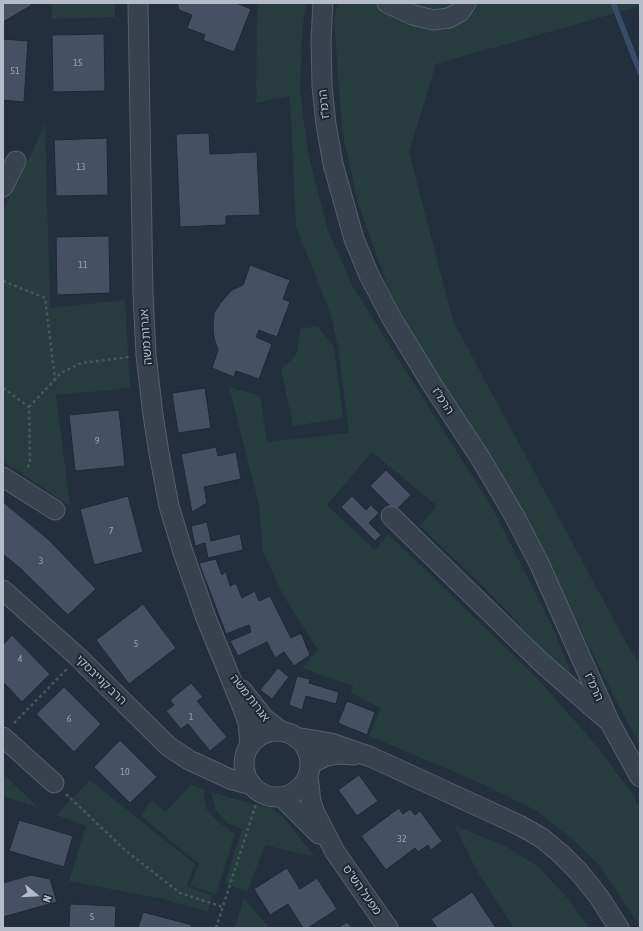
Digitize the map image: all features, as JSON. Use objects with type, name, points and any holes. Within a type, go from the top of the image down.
[{"type":"street","name":"אגרות משה","points":[[138,3],[143,287],[146,354],[159,454],[170,506],[183,552],[206,618],[248,723],[247,750]]},
{"type":"street","name":"הרמ\"ז","points":[[323,3],[321,40],[322,86],[326,124],[333,164],[354,238],[369,274],[391,317],[433,386],[481,459],[539,563],[610,723],[640,777]]},
{"type":"street","points":[[387,3],[413,14],[433,20],[449,18],[460,12],[466,3]]},
{"type":"street","points":[[3,187],[16,161]]},
{"type":"street","points":[[10,482],[55,510]]},
{"type":"street","points":[[390,516],[542,663],[610,723]]},
{"type":"street","name":"הרב קנייבסקי","points":[[3,590],[78,657],[168,746],[188,760],[256,789]]},
{"type":"street","name":"אגרות משה","points":[[223,661],[256,708],[272,725],[288,734]]},
{"type":"street","points":[[370,757],[340,754],[326,756],[309,770],[302,786],[293,793],[282,797],[271,797],[256,789],[246,776],[244,766],[247,750],[263,734],[272,731],[331,743],[370,757],[519,825],[542,838],[579,872],[599,897],[616,925]]},
{"type":"street","points":[[6,733],[54,783]]},
{"type":"street","points":[[288,734],[303,744],[308,754],[309,770]]},
{"type":"street","name":"הרב קנייבסקי","points":[[202,766],[221,768],[235,762],[247,750]]},
{"type":"street","name":"מפעל הש\"ס","points":[[309,770],[308,790],[313,808],[335,852]]},
{"type":"street","name":"מפעל הש\"ס","points":[[282,797],[295,808],[335,852],[388,928]]},
{"type":"path","points":[[3,281],[45,298],[55,379]]},
{"type":"path","points":[[10,482],[30,463],[29,407],[61,373],[80,363],[146,354]]},
{"type":"path","points":[[3,388],[29,407]]},
{"type":"path","points":[[6,733],[78,657]]},
{"type":"path","points":[[54,783],[125,850],[180,893],[223,908]]},
{"type":"path","points":[[216,928],[256,789]]},
{"type":"green space","points":[[51,3],[115,3],[115,17],[52,19]]},
{"type":"green space","points":[[257,3],[306,3],[302,32],[300,92],[308,153],[328,231],[353,287],[493,509],[551,624],[576,684],[482,585],[420,526],[437,506],[372,452],[327,505],[375,550],[388,534],[539,680],[601,751],[632,794],[640,809],[640,927],[601,867],[571,838],[537,811],[476,781],[369,736],[381,708],[351,693],[353,686],[302,668],[318,650],[284,597],[263,552],[259,505],[229,387],[260,396],[267,442],[349,433],[338,347],[331,315],[296,227],[290,96],[256,103]]},
{"type":"green space","points":[[338,3],[640,3],[640,6],[436,64],[409,152],[453,321],[629,648],[640,664],[640,745],[565,598],[391,295],[358,203],[342,131],[334,19]]},
{"type":"green space","points":[[45,125],[50,308],[125,300],[130,388],[56,395],[70,506],[3,461],[3,211]]},
{"type":"green space","points":[[317,326],[334,347],[343,418],[293,426],[281,369],[292,360],[297,353],[300,329]]},
{"type":"green space","points":[[3,774],[39,808],[3,796]]},
{"type":"green space","points":[[90,780],[195,864],[187,886],[212,896],[208,912],[163,899],[69,881],[86,826],[56,815]]},
{"type":"green space","points":[[191,785],[205,790],[204,798],[207,810],[217,821],[235,834],[216,894],[190,886],[199,864],[141,816],[151,800],[165,812]]},
{"type":"green space","points":[[211,792],[272,808],[283,817],[315,857],[265,845],[247,892],[225,883],[242,829],[227,823],[216,810]]},
{"type":"green space","points":[[454,825],[507,847],[540,868],[568,899],[589,928],[514,928],[477,871]]},
{"type":"green space","points":[[244,898],[269,928],[235,928]]},
{"type":"building","points":[[3,3],[30,3],[32,5],[3,22]]},
{"type":"building","points":[[177,3],[236,3],[251,9],[234,52],[203,40],[205,35],[187,28],[192,15],[179,10]]},
{"type":"building","points":[[104,34],[105,91],[53,92],[52,35]]},
{"type":"building","points":[[3,39],[28,41],[24,102],[3,100]]},
{"type":"building","points":[[209,133],[210,154],[257,152],[260,215],[226,216],[226,225],[180,227],[176,134]]},
{"type":"building","points":[[107,138],[108,195],[56,196],[54,140]]},
{"type":"building","points":[[109,236],[110,293],[57,295],[56,237]]},
{"type":"building","points":[[250,265],[290,280],[283,299],[290,302],[277,337],[259,330],[256,337],[272,344],[259,379],[236,371],[234,377],[212,368],[218,350],[214,338],[214,313],[232,290],[243,285]]},
{"type":"building","points":[[205,388],[211,428],[178,433],[172,393]]},
{"type":"building","points":[[119,410],[125,466],[75,471],[69,415]]},
{"type":"building","points":[[216,447],[218,456],[236,452],[241,479],[204,487],[207,503],[192,512],[181,454]]},
{"type":"building","points":[[386,470],[411,495],[395,511],[370,486]]},
{"type":"building","points":[[128,496],[143,552],[94,565],[80,509]]},
{"type":"building","points":[[352,496],[366,510],[371,505],[379,513],[369,523],[381,535],[375,541],[341,507]]},
{"type":"building","points":[[3,502],[49,540],[96,589],[68,615],[21,569],[3,554]]},
{"type":"building","points":[[207,522],[211,541],[240,534],[243,550],[208,558],[205,543],[195,546],[191,526]]},
{"type":"building","points":[[216,559],[222,575],[226,571],[230,586],[236,583],[242,598],[255,591],[259,601],[270,596],[291,638],[301,633],[310,655],[294,666],[284,652],[275,658],[267,642],[238,656],[230,641],[251,632],[249,625],[226,634],[199,563]]},
{"type":"building","points":[[143,604],[176,648],[129,684],[96,640]]},
{"type":"building","points":[[12,635],[50,674],[22,702],[3,682],[3,645]]},
{"type":"building","points":[[278,668],[289,677],[272,699],[260,690]]},
{"type":"building","points":[[297,676],[310,679],[309,683],[339,692],[336,704],[306,696],[302,710],[289,705]]},
{"type":"building","points":[[191,683],[203,697],[197,701],[227,737],[210,751],[188,724],[181,729],[166,711],[174,705],[170,700]]},
{"type":"building","points":[[64,687],[101,724],[74,752],[36,714]]},
{"type":"building","points":[[347,701],[375,712],[367,735],[338,723]]},
{"type":"building","points":[[120,740],[157,777],[130,803],[94,767]]},
{"type":"building","points":[[359,775],[378,801],[357,816],[338,790]]},
{"type":"building","points":[[399,808],[403,814],[410,809],[415,815],[420,811],[442,841],[431,850],[428,845],[418,852],[415,848],[386,870],[361,836]]},
{"type":"building","points":[[19,820],[73,836],[64,867],[9,851]]},
{"type":"building","points":[[287,868],[300,889],[317,878],[337,909],[308,928],[303,928],[288,904],[270,915],[254,889]]},
{"type":"building","points":[[31,875],[50,879],[57,902],[3,917],[3,883]]},
{"type":"building","points":[[472,892],[496,928],[437,928],[431,919]]},
{"type":"building","points":[[70,904],[116,906],[115,928],[69,928]]},
{"type":"building","points":[[143,912],[192,925],[191,928],[138,928]]},
{"type":"building","points":[[347,922],[352,928],[338,928]]},
{"type":"waterway","points":[[613,3],[640,72]]}]
